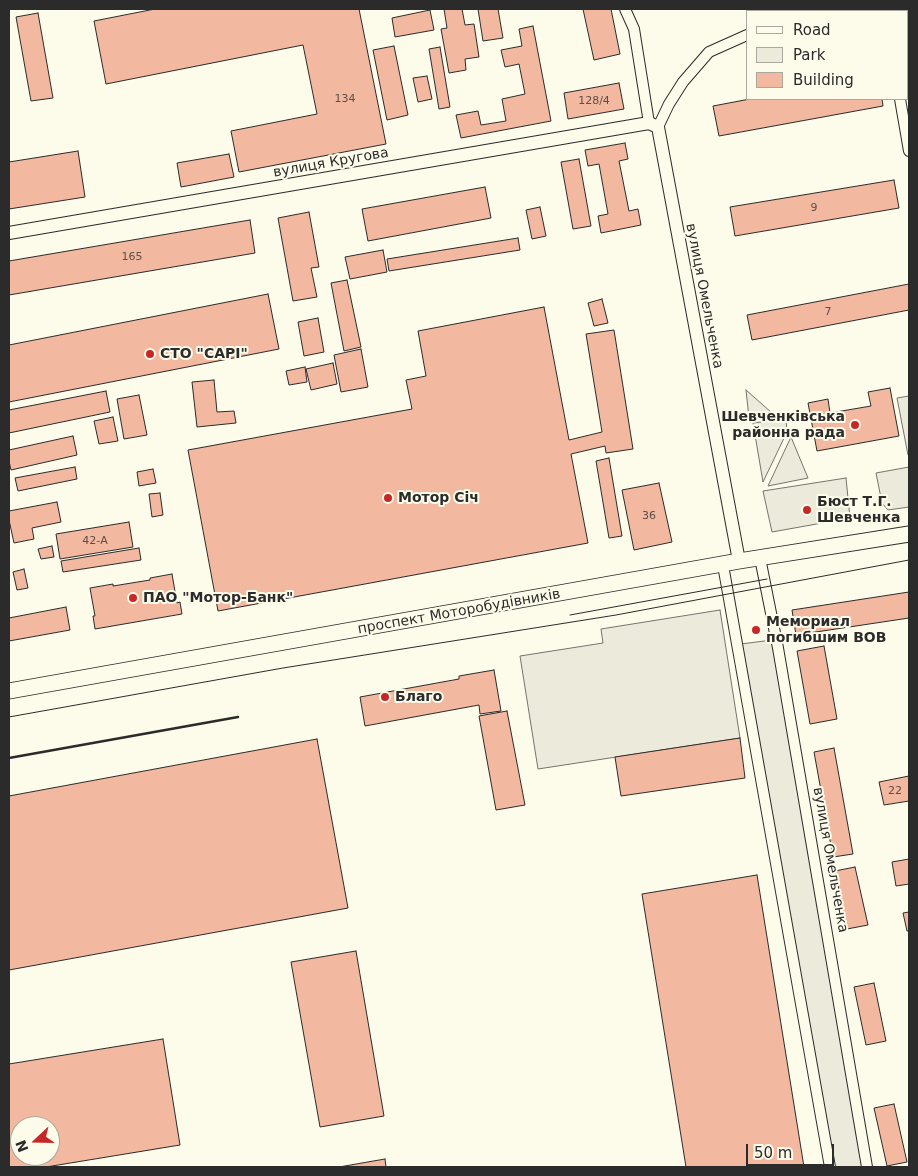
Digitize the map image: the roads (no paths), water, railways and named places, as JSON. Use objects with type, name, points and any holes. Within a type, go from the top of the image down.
[{"type":"main road","name":"проспект Моторобудівників","points":[[9,691],[739,561],[909,534]]},
{"type":"street","points":[[626,9],[634,29],[653,125]]},
{"type":"street","points":[[653,125],[683,82],[709,52],[746,36]]},
{"type":"street","points":[[900,100],[909,152]]},
{"type":"street","name":"вулиця Кругова","points":[[9,234],[653,125]]},
{"type":"street","name":"вулиця Омельченка","points":[[653,125],[739,561]]},
{"type":"street","name":"вулиця Омельченка","points":[[760,558],[778,648],[867,1167]]},
{"type":"street","points":[[723,565],[830,1167]]},
{"type":"tram line","points":[[9,717],[283,668],[616,615],[909,560]]},
{"type":"tram line","points":[[570,615],[767,579]]},
{"type":"place","name":"СТО \"CAPI\"","points":[[150,354]]},
{"type":"place","name":"Шевченківська районна рада","points":[[855,425]]},
{"type":"place","name":"Мотор Січ","points":[[388,498]]},
{"type":"place","name":"Бюст Т.Г. Шевченка","points":[[807,510]]},
{"type":"place","name":"ПАО \"Мотор-Банк\"","points":[[133,598]]},
{"type":"place","name":"Мемориал погибшим ВОВ","points":[[756,630]]},
{"type":"place","name":"Благо","points":[[385,697]]}]
